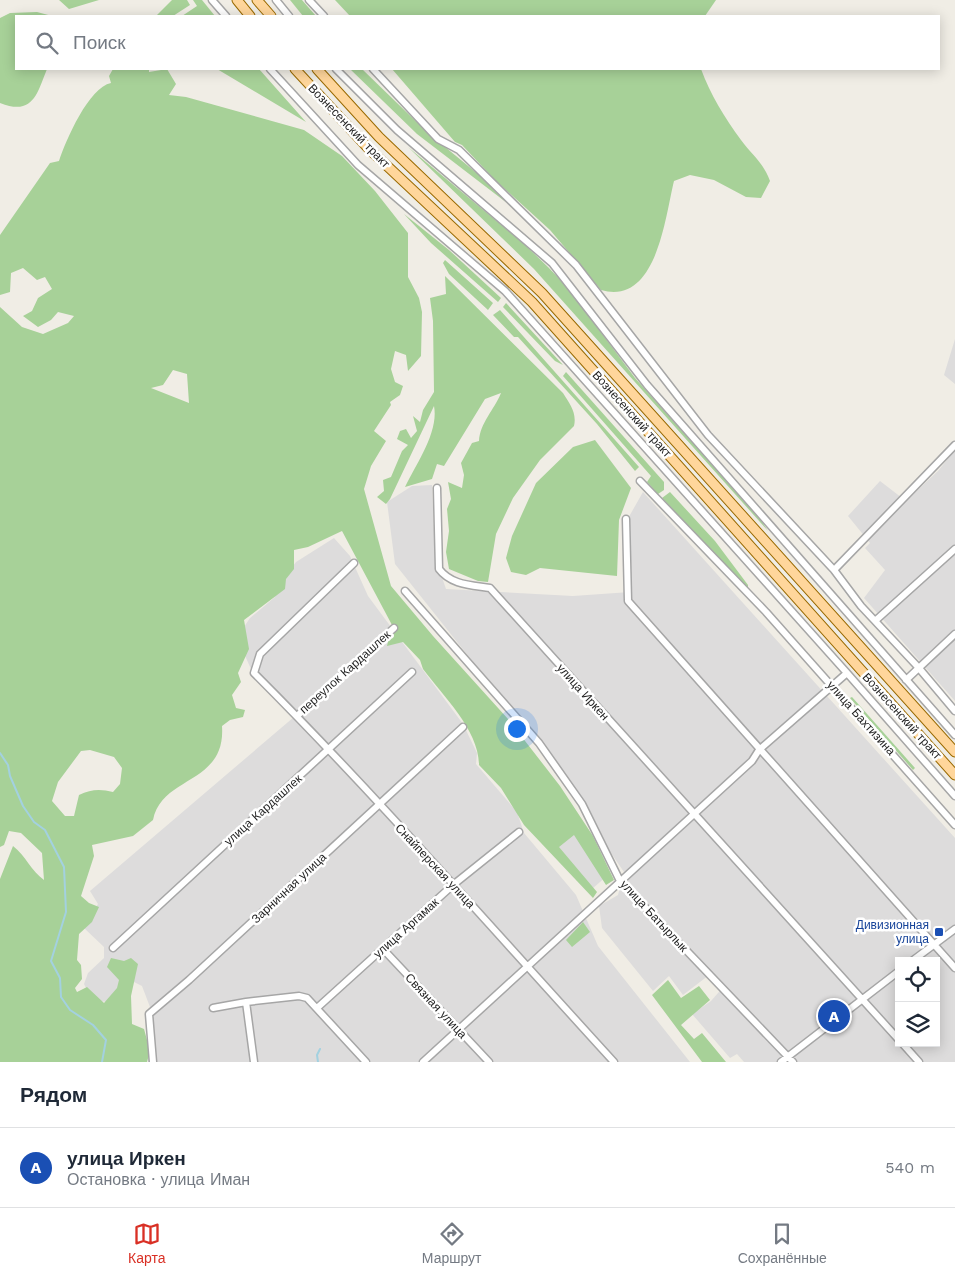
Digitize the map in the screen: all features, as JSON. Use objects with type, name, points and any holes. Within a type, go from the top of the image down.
[{"type":"main road","points":[[237,0],[249,15]]},
{"type":"main road","points":[[257,0],[270,15]]},
{"type":"main road","name":"Вознесенский тракт","points":[[296,70],[368,148],[532,302],[955,775]]},
{"type":"main road","name":"Вознесенский тракт","points":[[318,70],[379,137],[542,292],[955,752]]},
{"type":"street","points":[[212,0],[225,15]]},
{"type":"street","points":[[276,0],[288,15]]},
{"type":"street","points":[[309,0],[323,15]]},
{"type":"street","points":[[271,70],[358,165],[505,292],[848,673],[955,796]]},
{"type":"street","points":[[337,70],[397,130],[552,262],[647,385],[955,736]]},
{"type":"street","points":[[374,70],[438,139],[459,150],[572,261],[708,435],[834,570],[861,606],[918,667],[955,711]]},
{"type":"street","points":[[834,570],[955,445]]},
{"type":"street","name":"улица Бахтизина","points":[[640,481],[766,612],[955,824]]},
{"type":"street","name":"улица Иркен","points":[[437,488],[439,569],[445,578],[455,582],[490,588],[610,723],[695,812],[895,1036]]},
{"type":"street","points":[[626,519],[628,601],[955,968]]},
{"type":"street","points":[[875,621],[955,549]]},
{"type":"street","name":"Снайперская улица","points":[[354,563],[260,654],[254,673],[297,716],[529,966],[612,1061]]},
{"type":"street","name":"улица Батырлык","points":[[406,591],[539,743],[582,804],[620,881],[793,1062]]},
{"type":"street","name":"переулок Кардашлек","points":[[297,716],[394,628]]},
{"type":"street","points":[[906,680],[955,634]]},
{"type":"street","name":"улица Кардашлек","points":[[112,948],[412,672]]},
{"type":"street","points":[[423,1062],[752,761],[759,750],[848,673]]},
{"type":"street","name":"Зарничная улица","points":[[153,1062],[149,1014],[189,980],[378,804],[435,755],[463,727]]},
{"type":"street","name":"улица Аргамак","points":[[317,1008],[453,885],[519,832]]},
{"type":"street","points":[[918,957],[955,929]]},
{"type":"street","name":"Связная улица","points":[[383,949],[489,1062]]},
{"type":"street","points":[[781,1062],[895,975]]},
{"type":"street","points":[[213,1008],[299,996],[307,998],[366,1062]]},
{"type":"street","points":[[246,1002],[254,1062]]},
{"type":"street","points":[[906,1047],[919,1062]]},
{"type":"shaded area","points":[[955,339],[955,384],[944,375]]},
{"type":"shaded area","points":[[955,450],[955,701],[864,598],[885,570],[865,548],[870,543],[848,516],[880,481],[906,501],[938,471]]},
{"type":"shaded area","points":[[432,485],[435,557],[446,589],[573,596],[630,592],[626,522],[643,492],[955,838],[955,1062],[744,1062],[737,1054],[730,1058],[692,1014],[711,1001],[725,985],[713,972],[683,995],[669,976],[653,991],[602,928],[599,906],[618,895],[624,872],[524,726],[395,564],[387,502],[412,486]]},
{"type":"shaded area","points":[[334,538],[350,556],[368,596],[463,724],[477,753],[476,764],[517,812],[524,833],[576,895],[598,946],[690,1062],[148,1062],[148,1017],[150,1007],[142,986],[132,981],[109,1002],[98,1001],[89,994],[84,984],[88,973],[104,958],[104,947],[84,928],[98,904],[90,891],[294,717],[251,669],[242,649],[244,627],[250,618],[275,597],[278,586],[296,562]]},
{"type":"shaded area","points":[[576,831],[608,875],[592,889],[553,849]]},
{"type":"green space","points":[[59,0],[99,0],[69,9]]},
{"type":"green space","points":[[172,0],[187,0],[190,5],[175,15],[157,15]]},
{"type":"green space","points":[[193,0],[202,0],[214,15],[184,15],[197,6]]},
{"type":"green space","points":[[290,0],[302,0],[315,15],[302,15]]},
{"type":"green space","points":[[335,0],[716,0],[706,15],[349,15]]},
{"type":"green space","points":[[37,12],[48,15],[15,15],[15,70],[47,70],[40,87],[32,100],[27,105],[20,107],[0,103],[0,18],[10,13]]},
{"type":"green space","points":[[112,70],[149,70],[149,72],[168,70],[176,84],[169,95],[186,97],[304,130],[342,156],[375,191],[408,233],[408,277],[419,298],[422,312],[421,356],[408,371],[406,355],[395,351],[391,369],[395,382],[403,386],[400,395],[390,402],[391,405],[374,431],[386,441],[371,466],[364,489],[391,586],[508,719],[560,786],[593,836],[614,880],[606,885],[574,835],[559,847],[597,892],[593,898],[524,825],[501,788],[479,765],[473,739],[467,726],[423,669],[420,660],[403,642],[387,646],[392,625],[342,531],[308,547],[294,550],[294,569],[286,579],[285,589],[244,620],[249,649],[238,673],[241,682],[232,695],[236,708],[245,710],[243,717],[230,720],[222,726],[221,745],[214,759],[204,770],[168,795],[159,805],[153,820],[133,836],[92,845],[94,856],[81,896],[89,903],[99,907],[92,922],[79,934],[77,960],[81,965],[82,979],[75,988],[77,992],[87,987],[104,1003],[117,988],[119,980],[107,967],[111,958],[124,961],[131,958],[138,964],[131,996],[132,1024],[144,1029],[150,1051],[147,1062],[0,1062],[0,879],[13,846],[44,880],[42,853],[21,833],[9,831],[4,845],[0,847],[0,307],[22,327],[43,334],[68,323],[74,316],[58,312],[51,320],[38,327],[23,316],[32,311],[38,298],[52,289],[45,277],[37,280],[23,268],[11,273],[10,292],[0,295],[0,235],[50,163],[59,161],[79,116],[87,104],[103,87],[111,83],[109,76]],"holes":[[[173,370],[187,374],[189,403],[151,388],[163,385]],[[90,750],[114,757],[122,768],[120,784],[113,792],[96,790],[79,795],[74,816],[65,816],[52,801],[58,782],[81,751]]]},
{"type":"green space","points":[[219,70],[260,70],[306,122]]},
{"type":"green space","points":[[351,70],[363,70],[428,133],[478,174],[507,203],[417,134]]},
{"type":"green space","points":[[393,70],[701,70],[713,97],[741,140],[761,164],[770,181],[761,198],[746,197],[714,180],[690,175],[674,181],[662,236],[646,272],[635,285],[620,291],[601,290],[550,230],[495,180],[462,145],[455,142]]},
{"type":"green space","points":[[408,147],[523,243],[568,288],[635,378],[759,517],[768,531],[534,269]]},
{"type":"green space","points":[[404,214],[449,250],[501,298],[498,302],[431,243]]},
{"type":"green space","points":[[445,260],[493,303],[488,310],[449,274],[443,263]]},
{"type":"green space","points":[[445,276],[563,393],[575,417],[574,426],[540,460],[513,498],[496,534],[488,582],[478,581],[449,569],[446,552],[449,531],[447,509],[451,499],[448,482],[462,488],[464,475],[461,463],[472,443],[479,441],[482,428],[501,393],[485,399],[444,466],[437,464],[432,479],[405,487],[430,437],[435,416],[434,406],[390,499],[386,504],[377,497],[384,491],[383,480],[391,477],[402,451],[408,445],[397,439],[400,431],[406,429],[411,438],[417,431],[413,416],[420,422],[423,410],[434,392],[433,321],[430,298],[446,294]]},
{"type":"green space","points":[[506,303],[563,365],[555,361],[503,307]]},
{"type":"green space","points":[[500,310],[639,467],[635,471],[597,424],[518,337],[514,337],[493,315]]},
{"type":"green space","points":[[566,372],[664,482],[664,490],[658,494],[647,482],[651,476],[563,376]]},
{"type":"green space","points":[[595,440],[631,488],[619,520],[617,576],[540,568],[526,575],[511,572],[506,558],[512,536],[536,483],[573,447]]},
{"type":"green space","points":[[670,492],[715,541],[748,585],[748,589],[662,498]]},
{"type":"green space","points":[[852,697],[915,768],[913,770],[850,698]]},
{"type":"green space","points":[[583,922],[590,932],[572,947],[566,940]]},
{"type":"green space","points":[[668,980],[681,998],[699,986],[710,1000],[681,1025],[694,1039],[702,1033],[726,1062],[702,1062],[652,995]]},
{"type":"waterway","points":[[0,753],[8,765],[10,776],[23,806],[34,822],[45,830],[64,867],[66,912],[51,961],[60,978],[61,997],[70,1010],[93,1025],[106,1040],[102,1062]]},
{"type":"waterway","points":[[318,1062],[317,1055],[320,1049]]},
{"type":"place","name":"Дивизионная улица","points":[[939,932]]},
{"type":"place","name":"улица Иркен","points":[[834,1016]]}]
